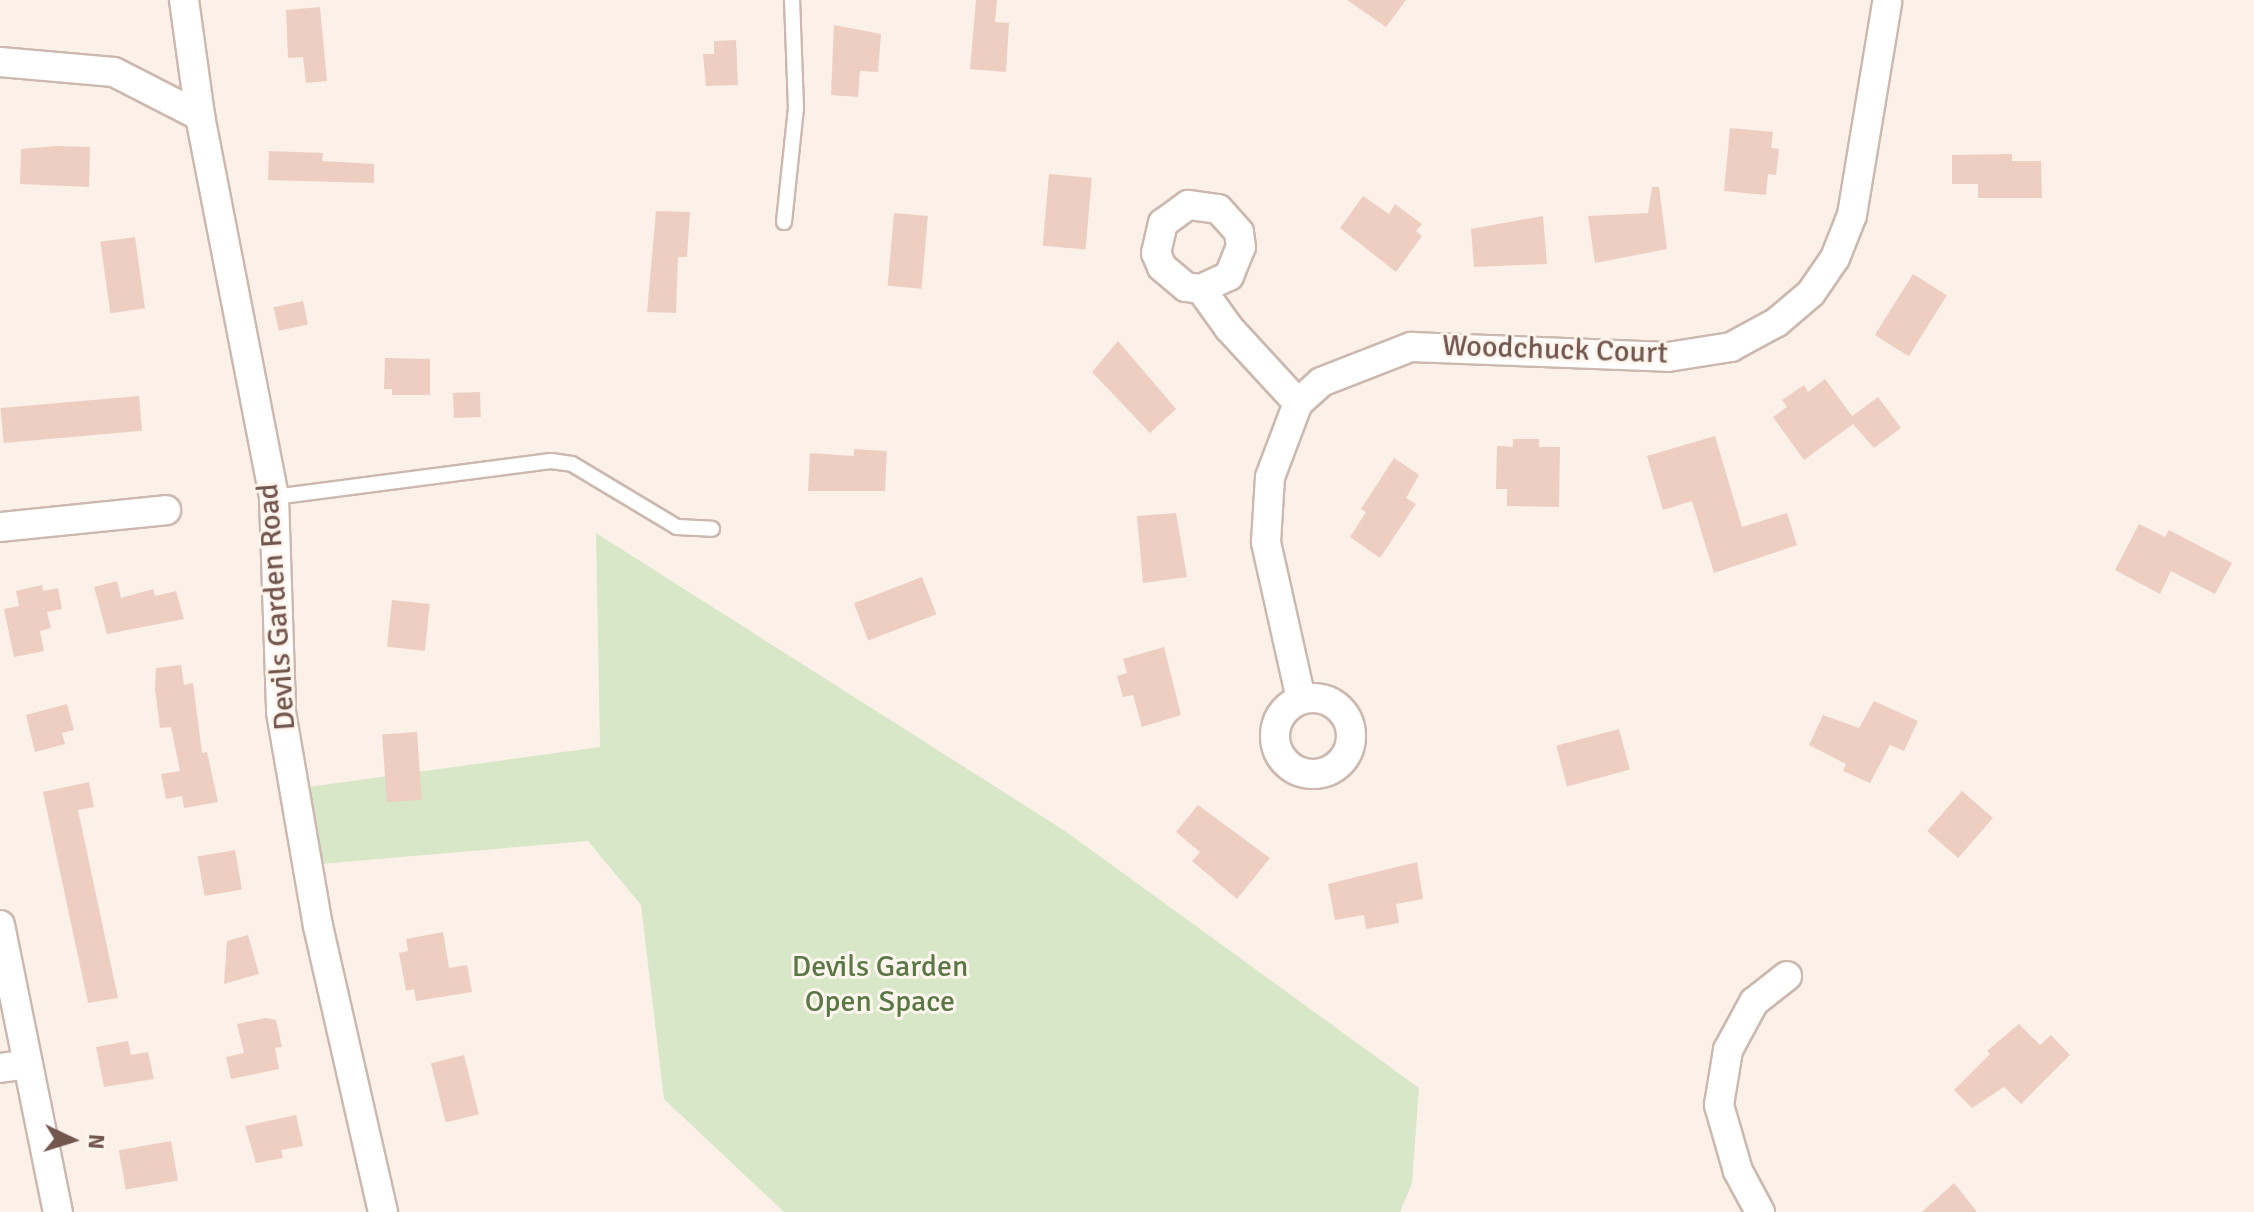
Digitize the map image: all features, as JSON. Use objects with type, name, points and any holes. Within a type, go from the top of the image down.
[{"type":"street","name":"Devils Garden Road","points":[[184,0],[200,116],[274,497],[281,712],[318,926],[383,1212]]},
{"type":"street","name":"Woodchuck Court","points":[[1298,403],[1321,382],[1411,347],[1668,357],[1731,347],[1777,322],[1811,293],[1835,258],[1852,215],[1889,1]]},
{"type":"street","points":[[0,62],[114,72],[200,116]]},
{"type":"street","points":[[1201,289],[1229,328],[1298,403],[1270,477],[1266,542],[1301,699]]},
{"type":"street","points":[[0,527],[166,510]]},
{"type":"street","points":[[0,925],[58,1212]]},
{"type":"street","points":[[1760,1212],[1738,1171],[1719,1105],[1735,1038],[1754,1002],[1787,976]]},
{"type":"street","points":[[0,1068],[28,1064]]},
{"type":"lane","points":[[784,222],[796,108],[792,0]]},
{"type":"lane","points":[[274,497],[551,461],[572,464],[677,527],[712,529]]},
{"type":"green space","name":"Devils Garden Open Space","points":[[596,533],[1065,831],[1419,1088],[1412,1183],[1400,1212],[784,1212],[664,1099],[641,905],[588,841],[320,864],[301,788],[600,747]]},
{"type":"building","points":[[976,0],[997,0],[995,22],[1009,23],[1006,72],[970,69]]},
{"type":"building","points":[[1347,0],[1406,0],[1386,27]]},
{"type":"building","points":[[320,7],[327,81],[306,83],[303,57],[288,58],[286,10]]},
{"type":"building","points":[[834,25],[881,34],[878,72],[860,71],[858,97],[831,95]]},
{"type":"building","points":[[736,40],[738,85],[706,86],[703,54],[714,54],[714,41]]},
{"type":"building","points":[[1730,128],[1773,132],[1771,148],[1779,149],[1776,175],[1768,174],[1766,195],[1724,191]]},
{"type":"building","points":[[90,147],[89,187],[20,184],[21,149]]},
{"type":"building","points":[[269,151],[323,153],[322,161],[374,164],[374,183],[268,180]]},
{"type":"building","points":[[2012,154],[2012,161],[2041,161],[2042,198],[1978,198],[1978,184],[1952,184],[1952,155]]},
{"type":"building","points":[[1049,174],[1092,178],[1086,249],[1043,246]]},
{"type":"building","points":[[1652,187],[1659,187],[1667,249],[1595,263],[1588,216],[1648,213]]},
{"type":"building","points":[[1363,196],[1389,214],[1395,204],[1422,224],[1416,231],[1422,236],[1396,272],[1340,228]]},
{"type":"building","points":[[656,211],[690,212],[687,257],[678,257],[676,313],[647,312]]},
{"type":"building","points":[[894,213],[928,216],[922,289],[888,286]]},
{"type":"building","points":[[1543,216],[1547,264],[1474,267],[1471,229]]},
{"type":"building","points":[[135,237],[145,308],[110,313],[100,242]]},
{"type":"building","points":[[1913,274],[1947,295],[1909,356],[1875,335]]},
{"type":"building","points":[[303,301],[308,324],[279,331],[274,307]]},
{"type":"building","points":[[1118,341],[1176,409],[1150,433],[1092,372]]},
{"type":"building","points":[[385,358],[430,359],[430,395],[392,395],[392,389],[384,389]]},
{"type":"building","points":[[1825,379],[1852,416],[1878,397],[1901,428],[1874,448],[1853,424],[1804,460],[1773,417],[1787,407],[1782,400],[1804,385],[1808,392]]},
{"type":"building","points":[[480,392],[481,417],[454,418],[453,393]]},
{"type":"building","points":[[139,396],[142,431],[4,443],[1,408]]},
{"type":"building","points":[[1715,436],[1742,527],[1787,513],[1797,545],[1714,573],[1692,501],[1663,510],[1647,456]]},
{"type":"building","points":[[1513,439],[1539,439],[1539,447],[1560,447],[1559,507],[1507,506],[1507,489],[1496,489],[1497,446],[1513,447]]},
{"type":"building","points":[[854,449],[887,451],[885,491],[808,491],[810,453],[854,456]]},
{"type":"building","points":[[1394,458],[1419,475],[1406,498],[1416,504],[1380,558],[1350,537],[1366,512],[1361,509]]},
{"type":"building","points":[[1176,513],[1187,577],[1143,583],[1137,516]]},
{"type":"building","points":[[2139,524],[2165,537],[2169,530],[2232,563],[2215,594],[2171,571],[2160,594],[2115,570]]},
{"type":"building","points":[[922,577],[936,614],[868,641],[854,603]]},
{"type":"building","points":[[117,581],[121,598],[153,589],[155,596],[176,591],[184,619],[107,634],[94,587]]},
{"type":"building","points":[[42,585],[43,591],[58,588],[62,609],[47,612],[51,628],[40,631],[44,651],[14,657],[4,609],[19,606],[16,591]]},
{"type":"building","points":[[392,600],[430,604],[425,651],[387,647]]},
{"type":"building","points":[[1164,647],[1181,715],[1142,727],[1133,695],[1123,697],[1117,676],[1127,673],[1123,659]]},
{"type":"building","points":[[181,665],[184,685],[193,683],[202,753],[207,752],[218,802],[184,808],[182,796],[166,799],[161,774],[180,771],[171,727],[160,728],[155,689],[156,668]]},
{"type":"building","points":[[1874,701],[1918,721],[1904,751],[1890,745],[1870,783],[1843,771],[1846,764],[1809,745],[1823,715],[1859,728]]},
{"type":"building","points":[[67,704],[74,730],[62,733],[65,744],[35,752],[26,715]]},
{"type":"building","points":[[1619,729],[1630,770],[1567,786],[1556,746]]},
{"type":"building","points":[[417,732],[422,800],[387,802],[382,734]]},
{"type":"building","points":[[89,782],[94,807],[78,810],[118,998],[88,1003],[43,792]]},
{"type":"building","points":[[1962,791],[1993,818],[1958,858],[1927,831]]},
{"type":"building","points":[[1198,805],[1270,858],[1237,899],[1192,861],[1200,852],[1176,832]]},
{"type":"building","points":[[235,850],[242,889],[205,896],[198,857]]},
{"type":"building","points":[[1417,862],[1423,899],[1396,904],[1399,923],[1366,929],[1364,915],[1335,920],[1328,884]]},
{"type":"building","points":[[443,932],[449,968],[467,965],[472,992],[416,1001],[414,989],[406,991],[399,953],[408,951],[406,939]]},
{"type":"building","points":[[248,935],[259,974],[224,984],[227,941]]},
{"type":"building","points":[[266,1018],[276,1020],[282,1047],[275,1048],[279,1069],[231,1079],[226,1057],[244,1053],[237,1024]]},
{"type":"building","points":[[2019,1024],[2040,1045],[2051,1035],[2070,1055],[2021,1104],[2004,1087],[1972,1108],[1954,1090],[1990,1054],[1987,1051]]},
{"type":"building","points":[[128,1041],[131,1055],[148,1052],[154,1079],[104,1087],[96,1047]]},
{"type":"building","points":[[464,1055],[479,1114],[446,1122],[431,1063]]},
{"type":"building","points":[[296,1115],[303,1146],[281,1150],[283,1158],[256,1163],[245,1126]]},
{"type":"building","points":[[171,1141],[178,1180],[126,1190],[119,1150]]},
{"type":"building","points":[[1954,1183],[1977,1212],[1922,1212]]}]
